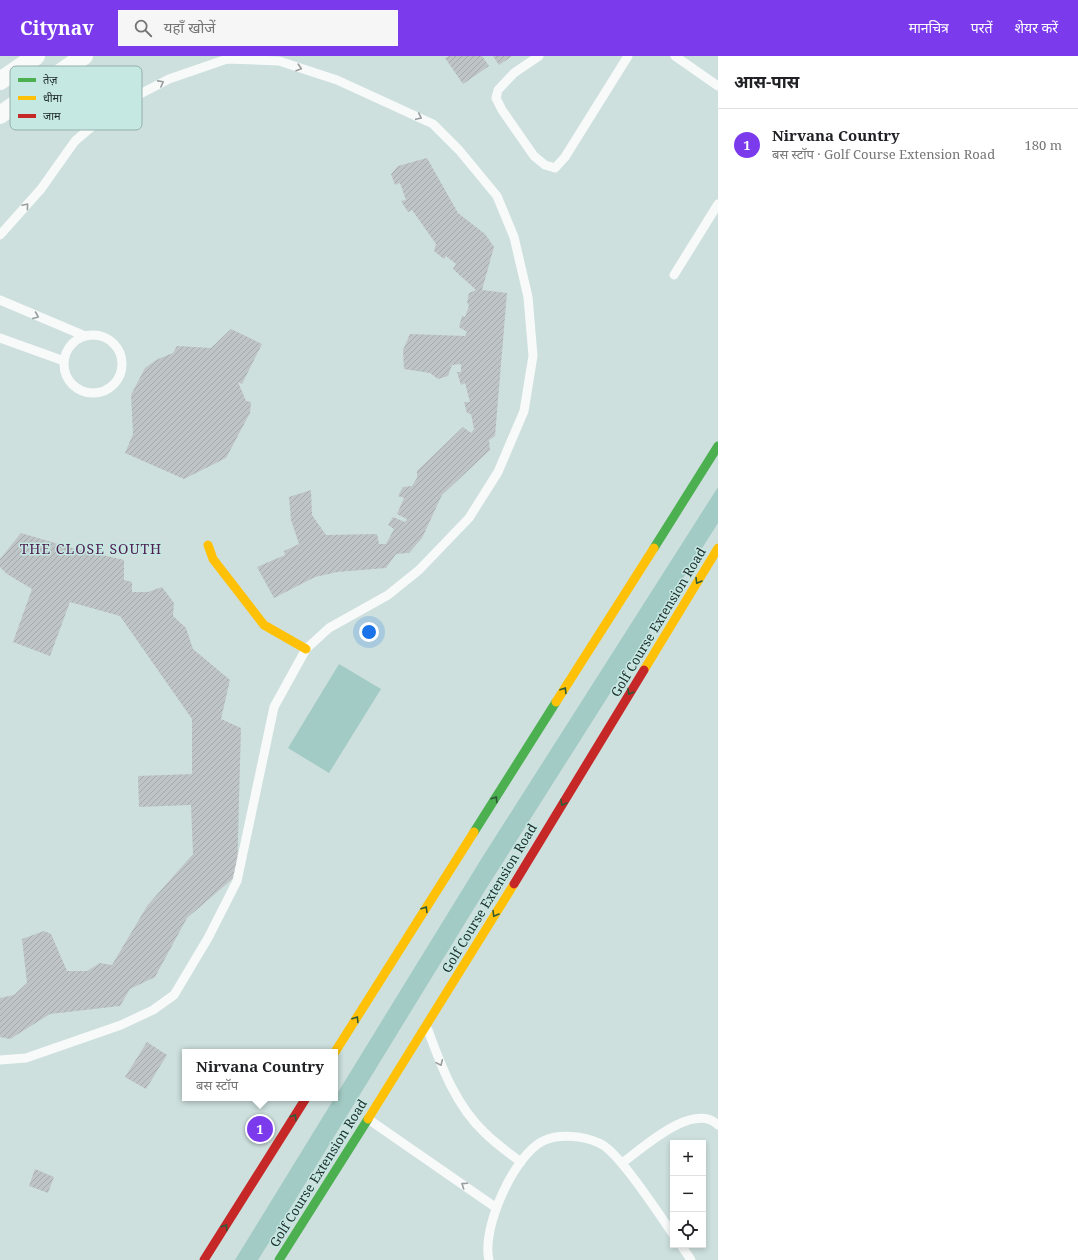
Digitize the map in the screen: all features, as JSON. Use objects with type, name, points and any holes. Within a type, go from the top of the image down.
[{"type":"main road","points":[[337,1049],[718,446]]},
{"type":"main road","points":[[208,545],[213,559],[264,625],[306,648]]},
{"type":"main road","name":"Golf Course Extension Road","points":[[279,1260],[426,1027],[718,548]]},
{"type":"main road","points":[[204,1260],[304,1101]]},
{"type":"street","points":[[70,66],[84,56]]},
{"type":"street","points":[[21,66],[29,60]]},
{"type":"street","points":[[0,81],[10,74]]},
{"type":"street","points":[[0,115],[10,108]]},
{"type":"lane","points":[[539,56],[514,73],[498,90],[496,98],[502,110],[534,156],[545,165],[555,168],[565,157],[628,56]]},
{"type":"lane","points":[[675,56],[718,86]]},
{"type":"lane","points":[[0,1060],[26,1058],[121,1025],[153,1010],[174,995],[208,938],[237,880],[274,707],[306,648],[329,628],[388,595],[419,570],[469,518],[498,472],[524,411],[532,356],[528,297],[514,237],[497,196],[459,150],[433,124],[337,80],[279,61],[227,58],[168,79],[142,93]]},
{"type":"lane","points":[[0,235],[41,189],[75,141],[88,130]]},
{"type":"lane","points":[[674,275],[718,204]]},
{"type":"lane","points":[[0,300],[85,336]]},
{"type":"lane","points":[[97,335],[108,339],[116,346],[122,356],[123,368],[115,383],[102,393],[90,394],[79,390],[70,383],[65,373],[64,361],[68,350],[75,342],[85,336],[97,335]]},
{"type":"lane","points":[[0,338],[64,361]]},
{"type":"lane","points":[[426,1027],[440,1064],[467,1113],[485,1133],[521,1162]]},
{"type":"lane","points":[[622,1163],[668,1129],[697,1117],[713,1121],[718,1125]]},
{"type":"lane","points":[[368,1119],[495,1207]]},
{"type":"lane","points":[[490,1260],[488,1254],[495,1207],[521,1162],[533,1148],[544,1140],[568,1136],[601,1143],[622,1163],[670,1230]]},
{"type":"lane","points":[[683,1248],[691,1260]]},
{"type":"shaded area","points":[[718,487],[718,523],[486,889],[280,1225],[258,1260],[235,1260],[333,1101],[338,1101],[338,1092],[480,861]]},
{"type":"shaded area","points":[[339,664],[381,689],[329,773],[288,748]]},
{"type":"building","points":[[449,56],[482,56],[489,66],[463,84],[445,58]]},
{"type":"building","points":[[493,56],[512,56],[499,65]]},
{"type":"building","points":[[427,158],[458,213],[485,234],[494,247],[482,290],[507,293],[495,436],[489,440],[490,450],[442,495],[422,538],[409,553],[396,554],[386,568],[337,572],[315,577],[274,598],[257,567],[285,555],[284,551],[299,544],[291,520],[289,497],[311,490],[312,515],[326,535],[377,534],[379,544],[386,544],[394,529],[388,525],[393,517],[405,522],[407,519],[397,514],[404,498],[398,496],[403,487],[412,486],[417,478],[417,471],[463,427],[471,433],[474,429],[471,414],[467,413],[464,402],[470,402],[465,383],[461,385],[457,372],[461,372],[461,364],[452,365],[448,376],[438,379],[430,373],[404,369],[403,350],[410,334],[465,336],[467,332],[459,327],[462,316],[465,317],[469,306],[467,302],[469,293],[476,290],[453,269],[456,264],[446,256],[444,259],[434,251],[436,244],[412,210],[408,212],[401,201],[406,200],[400,183],[395,185],[391,174],[398,166]]},
{"type":"building","points":[[231,329],[262,344],[242,384],[238,382],[246,401],[251,402],[250,413],[226,458],[184,479],[125,453],[133,434],[131,395],[145,368],[156,360],[173,353],[177,346],[211,348]]},
{"type":"building","points":[[21,533],[72,548],[124,560],[124,580],[132,582],[132,592],[148,592],[162,587],[174,603],[173,616],[186,628],[193,649],[230,680],[221,719],[241,728],[237,875],[187,918],[155,977],[130,989],[120,1006],[50,1014],[10,1039],[0,1037],[0,998],[14,995],[27,983],[22,939],[44,931],[51,934],[67,971],[87,971],[100,963],[112,965],[147,906],[193,854],[191,805],[139,807],[138,776],[192,774],[192,719],[120,616],[70,602],[50,656],[13,642],[32,589],[7,574],[0,567],[0,559]]},
{"type":"building","points":[[147,1042],[167,1055],[146,1089],[125,1077]]},
{"type":"building","points":[[35,1169],[54,1177],[48,1193],[29,1186]]},
{"type":"traffic: fast","points":[[654,548],[718,446]]},
{"type":"traffic: fast","points":[[474,832],[556,702]]},
{"type":"traffic: fast","points":[[279,1260],[368,1119]]},
{"type":"traffic: slow","points":[[208,545],[213,559],[264,625],[306,649]]},
{"type":"traffic: slow","points":[[556,702],[654,548]]},
{"type":"traffic: slow","points":[[644,670],[718,548]]},
{"type":"traffic: slow","points":[[337,1049],[474,832]]},
{"type":"traffic: slow","points":[[368,1119],[514,884]]},
{"type":"traffic: jam","points":[[514,884],[644,670]]},
{"type":"traffic: jam","points":[[204,1260],[304,1101]]},
{"type":"place","name":"Nirvana Country","points":[[260,1129]]},
{"type":"district","name":"THE CLOSE SOUTH","points":[[91,548]]}]
